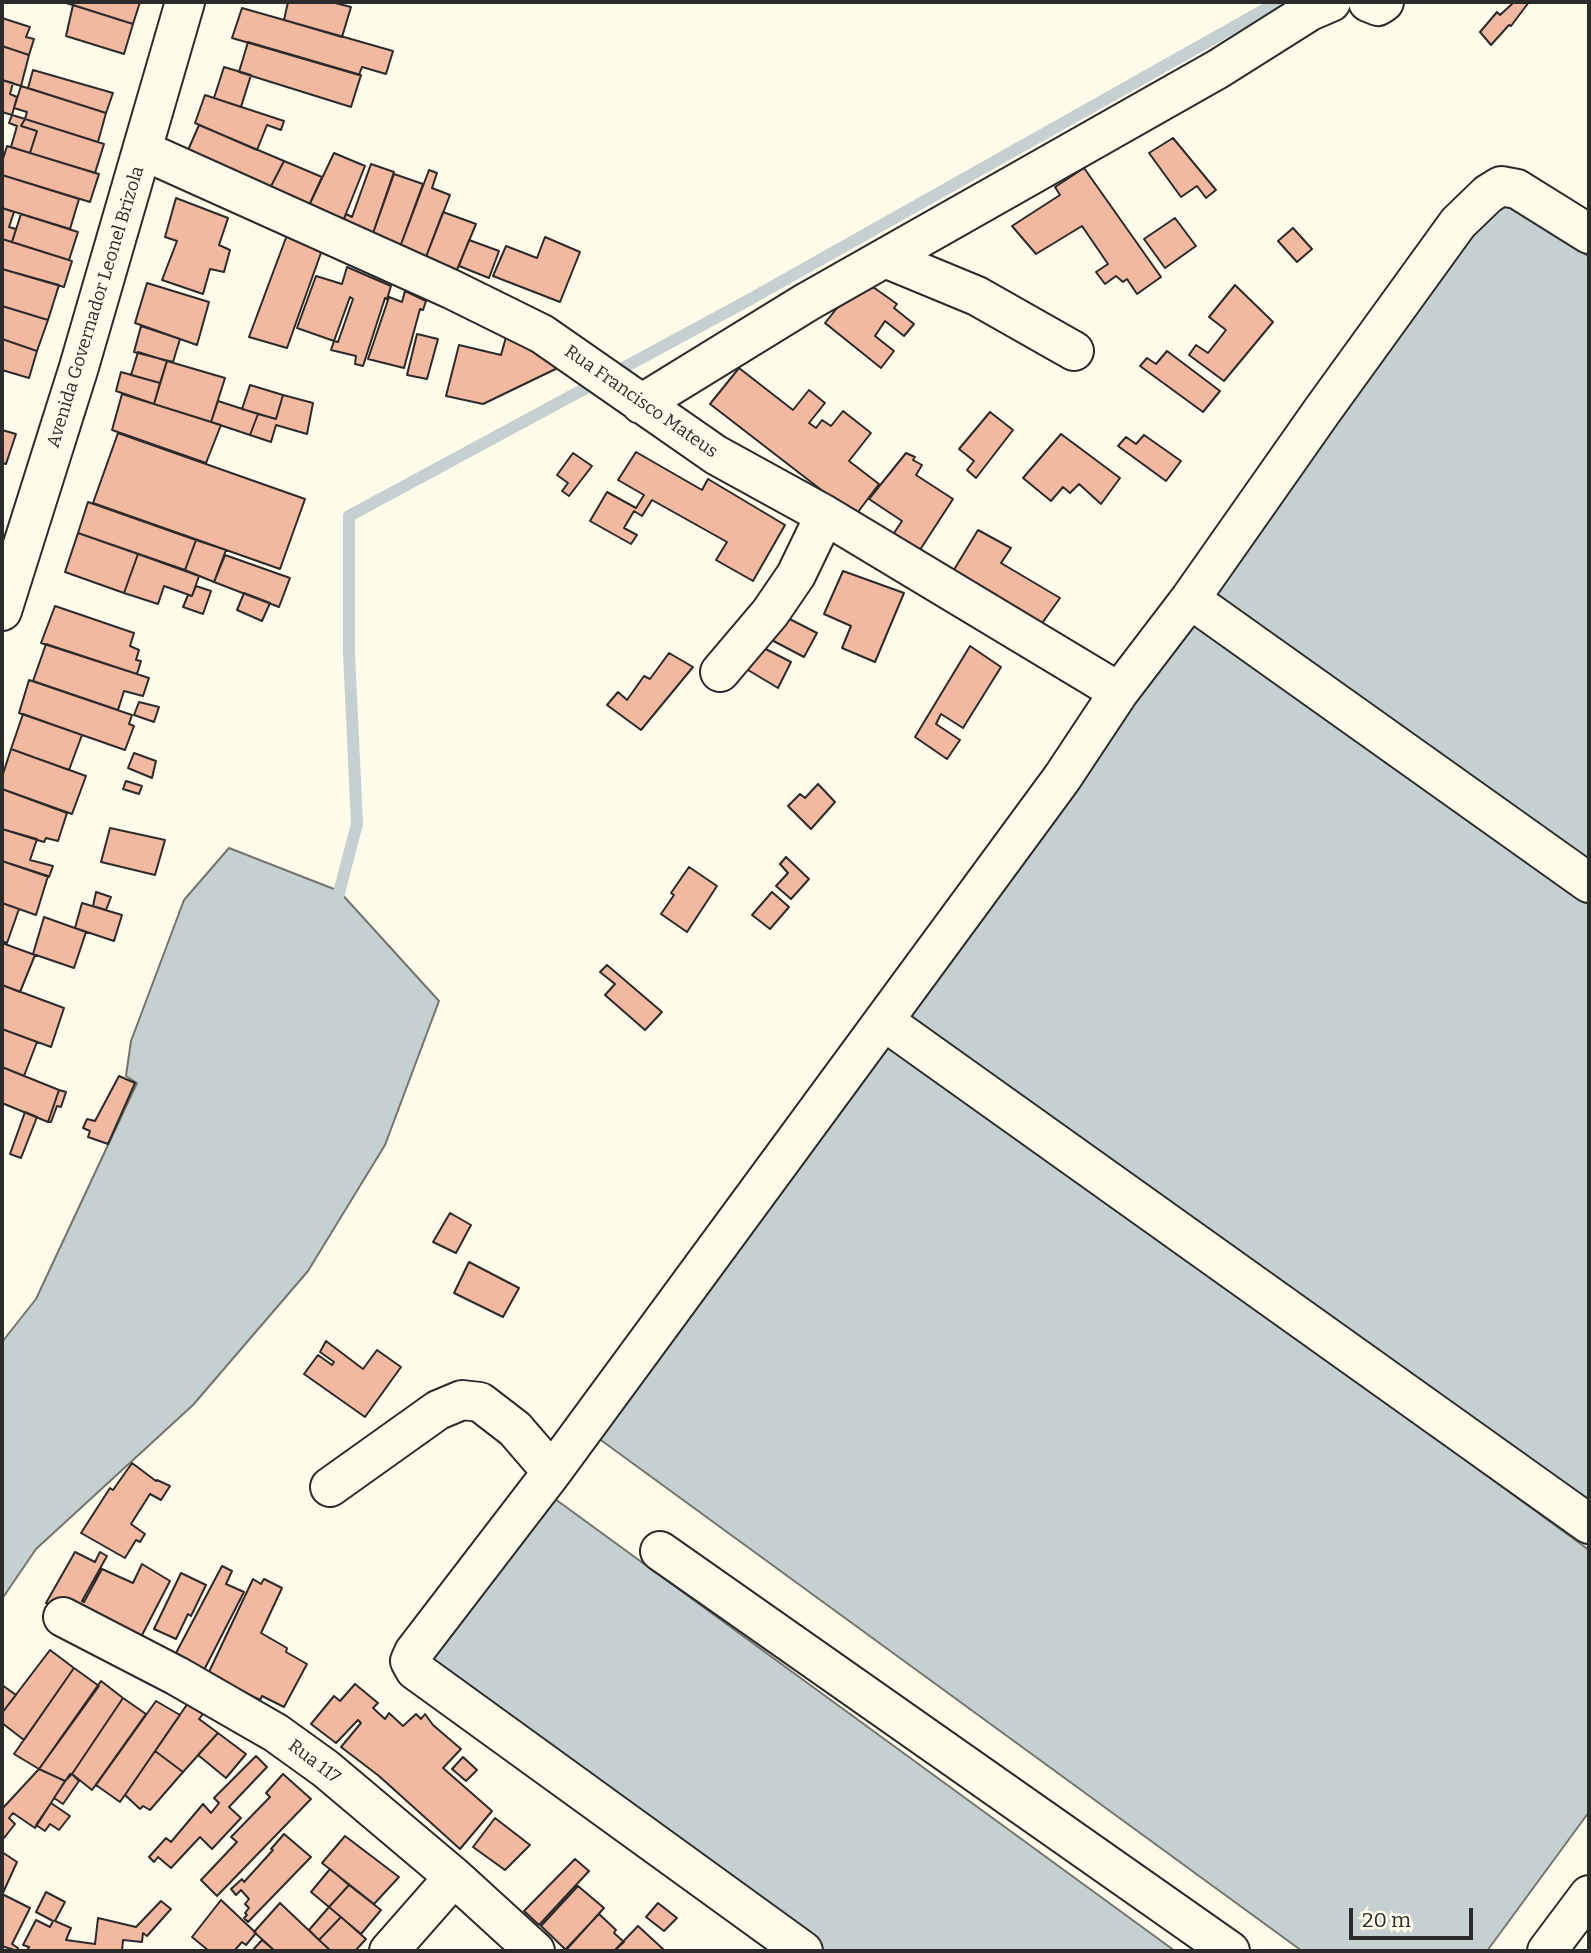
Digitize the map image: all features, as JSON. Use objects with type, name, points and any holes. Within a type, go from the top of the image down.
[{"type":"street","name":"Avenida Governador Leonel Brizola","points":[[2,611],[9,562],[79,367],[185,2]]},
{"type":"street","points":[[641,404],[733,345],[1206,75],[1310,11],[1331,2]]},
{"type":"street","points":[[1368,2],[1378,6],[1384,2]]},
{"type":"street","name":"Rua Francisco Mateus","points":[[142,150],[451,289],[542,334],[716,455],[825,515],[1119,692]]},
{"type":"street","points":[[803,1951],[415,1670],[410,1661],[414,1652],[552,1472],[1062,778],[1119,692],[1190,599],[1458,223],[1501,186],[1517,189],[1589,234]]},
{"type":"street","points":[[885,258],[977,296],[1074,351]]},
{"type":"street","points":[[720,672],[770,613],[796,575],[825,515]]},
{"type":"street","points":[[1190,599],[1589,883]]},
{"type":"street","points":[[884,1021],[1589,1524]]},
{"type":"street","points":[[330,1487],[438,1410],[462,1400],[480,1402],[515,1429],[552,1472]]},
{"type":"street","points":[[660,1551],[1230,1951]]},
{"type":"street","name":"Rua 117","points":[[63,1617],[177,1676],[275,1733],[326,1769],[454,1877],[535,1951]]},
{"type":"street","points":[[389,1951],[454,1877]]},
{"type":"street","points":[[1547,1951],[1589,1895]]},
{"type":"shaded area","points":[[1503,195],[1589,257],[1589,867],[1210,591]]},
{"type":"shaded area","points":[[1192,611],[1589,900],[1589,1510],[900,1008]]},
{"type":"shaded area","points":[[229,848],[339,891],[439,1001],[385,1145],[308,1271],[193,1405],[36,1549],[2,1599],[2,1342],[36,1299],[137,1083],[126,1076],[131,1041],[184,900]]},
{"type":"shaded area","points":[[880,1034],[1589,1550],[1589,1812],[1487,1951],[1302,1951],[587,1430]]},
{"type":"shaded area","points":[[540,1488],[1175,1951],[809,1951],[412,1662]]},
{"type":"building","points":[[63,2],[140,2],[133,24]]},
{"type":"building","points":[[288,2],[331,2],[351,7],[342,37],[284,20]]},
{"type":"building","points":[[1510,2],[1529,2],[1511,26],[1509,25],[1491,45],[1480,32],[1497,12],[1500,15],[1512,4]]},
{"type":"building","points":[[73,5],[133,24],[124,54],[66,36]]},
{"type":"building","points":[[242,8],[393,51],[386,74],[362,67],[359,75],[232,38]]},
{"type":"building","points":[[2,18],[30,27],[26,37],[34,39],[29,55],[2,46]]},
{"type":"building","points":[[248,42],[361,75],[351,107],[239,72]]},
{"type":"building","points":[[2,46],[29,55],[21,86],[2,80]]},
{"type":"building","points":[[224,67],[251,75],[241,107],[214,98]]},
{"type":"building","points":[[33,70],[113,93],[106,113],[28,88]]},
{"type":"building","points":[[2,80],[13,83],[10,94],[17,97],[12,115],[2,112]]},
{"type":"building","points":[[21,86],[106,113],[98,142],[25,119],[27,112],[14,108]]},
{"type":"building","points":[[205,95],[284,121],[281,130],[267,125],[257,150],[195,123]]},
{"type":"building","points":[[12,115],[25,119],[21,126],[37,131],[30,153],[11,147],[17,126],[9,123]]},
{"type":"building","points":[[25,119],[104,144],[95,173],[30,153],[37,131],[21,126]]},
{"type":"building","points":[[199,125],[284,161],[267,194],[185,157]]},
{"type":"building","points":[[1173,138],[1216,190],[1206,198],[1197,186],[1181,197],[1149,153]]},
{"type":"building","points":[[7,146],[99,174],[90,202],[2,175],[2,162]]},
{"type":"building","points":[[334,153],[365,166],[339,231],[305,214]]},
{"type":"building","points":[[284,161],[322,177],[305,214],[267,194]]},
{"type":"building","points":[[371,164],[394,172],[372,236],[339,231],[346,214],[352,217]]},
{"type":"building","points":[[1084,168],[1161,277],[1137,294],[1127,279],[1123,282],[1116,276],[1105,284],[1096,272],[1108,264],[1082,226],[1036,254],[1012,226],[1060,195],[1055,187]]},
{"type":"building","points":[[429,170],[437,173],[432,188],[450,195],[426,257],[400,247]]},
{"type":"building","points":[[394,174],[423,184],[400,247],[372,236]]},
{"type":"building","points":[[2,175],[79,199],[70,229],[2,208]]},
{"type":"building","points":[[176,198],[228,218],[219,245],[230,250],[224,272],[210,269],[203,294],[162,280],[177,241],[165,237]]},
{"type":"building","points":[[2,208],[14,212],[9,227],[16,229],[12,242],[2,239]]},
{"type":"building","points":[[443,212],[476,224],[456,272],[424,262]]},
{"type":"building","points":[[21,214],[78,232],[69,260],[12,242]]},
{"type":"building","points":[[1175,218],[1196,246],[1165,268],[1144,239]]},
{"type":"building","points":[[1293,228],[1312,249],[1297,262],[1278,241]]},
{"type":"building","points":[[287,235],[322,250],[287,348],[249,337]]},
{"type":"building","points":[[545,237],[580,252],[560,302],[493,276],[506,246],[537,258]]},
{"type":"building","points":[[2,239],[72,261],[64,287],[2,269]]},
{"type":"building","points":[[469,240],[499,251],[489,278],[459,266]]},
{"type":"building","points":[[347,267],[391,286],[363,366],[355,364],[356,356],[331,350],[334,341],[297,328],[316,276],[342,284]],"holes":[[[350,297],[353,299],[338,342],[334,341]]]},
{"type":"building","points":[[2,269],[59,285],[48,320],[2,306]]},
{"type":"building","points":[[147,283],[209,302],[197,345],[135,323]]},
{"type":"building","points":[[1235,285],[1273,322],[1224,381],[1189,355],[1196,345],[1208,353],[1226,330],[1209,317]]},
{"type":"building","points":[[873,287],[897,304],[894,308],[914,324],[904,336],[885,321],[875,336],[894,351],[881,368],[825,323],[837,308]]},
{"type":"building","points":[[405,291],[426,301],[423,310],[420,309],[404,368],[368,359],[389,297],[402,302]]},
{"type":"building","points":[[2,306],[48,320],[37,351],[2,339]]},
{"type":"building","points":[[141,326],[180,339],[173,362],[134,352]]},
{"type":"building","points":[[508,330],[566,364],[483,404],[446,396],[459,345],[501,355]]},
{"type":"building","points":[[417,334],[438,339],[427,379],[407,375]]},
{"type":"building","points":[[2,339],[37,351],[29,378],[2,370]]},
{"type":"building","points":[[1167,351],[1220,391],[1203,412],[1140,366],[1147,358],[1156,364]]},
{"type":"building","points":[[138,352],[167,361],[160,383],[131,375]]},
{"type":"building","points":[[167,361],[225,378],[211,422],[154,404]]},
{"type":"building","points":[[739,368],[793,410],[809,390],[825,403],[809,423],[816,428],[822,420],[831,426],[843,411],[871,433],[849,461],[879,484],[855,516],[710,404]]},
{"type":"building","points":[[121,372],[160,383],[154,404],[116,391]]},
{"type":"building","points":[[250,385],[283,395],[276,419],[242,409]]},
{"type":"building","points":[[122,394],[221,425],[206,463],[112,430]]},
{"type":"building","points":[[283,395],[313,403],[307,434],[276,425],[271,442],[250,435],[258,414],[276,419]]},
{"type":"building","points":[[218,401],[258,414],[250,435],[211,422]]},
{"type":"building","points":[[990,412],[1013,430],[976,478],[967,470],[974,461],[959,449]]},
{"type":"building","points":[[2,430],[16,434],[6,464],[2,463]]},
{"type":"building","points":[[118,433],[305,499],[280,569],[93,503]]},
{"type":"building","points":[[1061,434],[1120,478],[1101,504],[1079,484],[1070,493],[1063,487],[1051,501],[1023,478]]},
{"type":"building","points":[[1144,435],[1181,461],[1166,481],[1118,446],[1126,437],[1136,444]]},
{"type":"building","points":[[636,452],[702,490],[708,479],[785,525],[753,581],[716,560],[727,542],[652,500],[642,516],[634,511],[624,528],[637,535],[631,544],[590,521],[607,492],[636,508],[644,495],[618,480]]},
{"type":"building","points":[[573,453],[592,466],[569,496],[562,491],[568,483],[557,475]]},
{"type":"building","points":[[906,453],[915,457],[913,460],[922,465],[916,475],[953,499],[916,556],[890,539],[902,521],[869,499]]},
{"type":"building","points":[[88,502],[196,540],[185,570],[78,533]]},
{"type":"building","points":[[978,530],[1011,548],[1001,563],[1060,598],[1040,626],[949,578]]},
{"type":"building","points":[[78,533],[138,554],[124,593],[65,572]]},
{"type":"building","points":[[196,540],[226,550],[214,582],[185,570]]},
{"type":"building","points":[[138,554],[199,576],[192,596],[164,586],[158,604],[124,593]]},
{"type":"building","points":[[225,555],[290,578],[279,607],[214,582]]},
{"type":"building","points":[[843,571],[904,593],[875,662],[842,648],[851,626],[824,614]]},
{"type":"building","points":[[196,586],[211,591],[203,614],[183,607]]},
{"type":"building","points":[[244,593],[270,603],[262,621],[237,610]]},
{"type":"building","points":[[55,606],[134,633],[130,646],[139,650],[136,660],[141,661],[137,674],[41,643]]},
{"type":"building","points":[[776,612],[817,633],[804,657],[764,636]]},
{"type":"building","points":[[46,644],[149,678],[143,696],[124,691],[118,710],[33,681]]},
{"type":"building","points":[[756,644],[791,662],[778,688],[743,667]]},
{"type":"building","points":[[970,646],[1001,667],[963,728],[941,714],[936,724],[960,740],[947,759],[915,737]]},
{"type":"building","points":[[669,653],[693,667],[641,730],[607,705],[618,692],[627,700],[644,676],[650,679]]},
{"type":"building","points":[[29,680],[132,715],[129,724],[134,726],[125,750],[19,713]]},
{"type":"building","points":[[139,702],[159,707],[154,722],[134,715]]},
{"type":"building","points":[[23,714],[82,735],[69,770],[11,749]]},
{"type":"building","points":[[11,749],[86,776],[72,814],[2,789],[2,777]]},
{"type":"building","points":[[134,753],[156,761],[152,778],[128,768]]},
{"type":"building","points":[[126,781],[142,786],[139,794],[123,789]]},
{"type":"building","points":[[818,784],[835,802],[811,829],[788,806],[800,794],[805,798]]},
{"type":"building","points":[[2,789],[67,813],[58,841],[46,838],[44,842],[2,829]]},
{"type":"building","points":[[110,828],[165,840],[155,875],[101,862]]},
{"type":"building","points":[[2,829],[37,839],[30,860],[53,866],[49,877],[2,861]]},
{"type":"building","points":[[786,857],[809,879],[791,899],[776,886],[788,873],[780,864]]},
{"type":"building","points":[[2,861],[48,876],[36,915],[2,903]]},
{"type":"building","points":[[689,867],[717,886],[687,932],[661,914],[674,895],[671,893]]},
{"type":"building","points":[[96,892],[111,897],[106,910],[93,906]]},
{"type":"building","points":[[772,892],[789,907],[770,929],[752,915]]},
{"type":"building","points":[[2,903],[19,909],[7,943],[2,941]]},
{"type":"building","points":[[82,903],[122,915],[114,941],[75,928]]},
{"type":"building","points":[[44,917],[86,932],[74,968],[33,954]]},
{"type":"building","points":[[2,943],[35,955],[20,992],[2,985]]},
{"type":"building","points":[[607,965],[662,1012],[645,1030],[605,995],[615,984],[600,972]]},
{"type":"building","points":[[2,985],[64,1008],[51,1047],[2,1029]]},
{"type":"building","points":[[2,1029],[37,1042],[24,1076],[2,1067]]},
{"type":"building","points":[[2,1067],[59,1090],[48,1122],[2,1103]]},
{"type":"building","points":[[119,1076],[135,1083],[108,1144],[88,1137],[90,1131],[83,1128],[87,1119],[95,1121]]},
{"type":"building","points":[[59,1090],[66,1092],[61,1107],[57,1106],[51,1122],[48,1122]]},
{"type":"building","points":[[25,1112],[37,1117],[21,1158],[10,1154]]},
{"type":"building","points":[[450,1213],[471,1225],[456,1253],[433,1242]]},
{"type":"building","points":[[469,1262],[519,1288],[503,1317],[454,1293]]},
{"type":"building","points":[[326,1341],[363,1369],[377,1350],[401,1367],[365,1417],[304,1374],[318,1355],[332,1365],[334,1362],[320,1352]]},
{"type":"building","points":[[132,1463],[156,1481],[170,1486],[161,1500],[150,1494],[131,1524],[145,1534],[140,1542],[136,1540],[125,1558],[81,1533],[110,1488],[113,1490]]},
{"type":"building","points":[[75,1552],[95,1562],[100,1552],[107,1556],[82,1601],[84,1602],[102,1569],[133,1583],[142,1564],[170,1581],[141,1637],[76,1616],[46,1603]]},
{"type":"building","points":[[222,1566],[232,1571],[226,1584],[244,1592],[204,1670],[176,1653]]},
{"type":"building","points":[[181,1573],[206,1585],[176,1639],[154,1629]]},
{"type":"building","points":[[253,1579],[261,1584],[264,1579],[282,1588],[261,1633],[307,1664],[284,1707],[262,1696],[260,1700],[208,1674]]},
{"type":"building","points":[[50,1650],[74,1668],[24,1740],[2,1723],[2,1713]]},
{"type":"building","points":[[74,1668],[99,1686],[39,1769],[14,1754]]},
{"type":"building","points":[[101,1681],[123,1698],[72,1774],[65,1781],[39,1769]]},
{"type":"building","points":[[355,1684],[378,1703],[373,1708],[385,1719],[389,1713],[403,1726],[416,1714],[421,1719],[425,1714],[433,1725],[461,1749],[443,1768],[492,1811],[460,1849],[379,1776],[341,1747],[361,1723],[358,1720],[336,1743],[311,1724],[334,1696],[340,1701]]},
{"type":"building","points":[[2,1685],[16,1695],[2,1713]]},
{"type":"building","points":[[123,1698],[146,1714],[92,1790],[72,1774]]},
{"type":"building","points":[[156,1701],[180,1715],[120,1802],[96,1785]]},
{"type":"building","points":[[188,1703],[203,1714],[199,1719],[218,1733],[183,1772],[155,1751]]},
{"type":"building","points":[[218,1733],[246,1754],[226,1778],[198,1755]]},
{"type":"building","points":[[155,1751],[183,1772],[150,1810],[143,1806],[140,1809],[125,1795]]},
{"type":"building","points":[[256,1756],[267,1767],[229,1807],[241,1818],[212,1849],[200,1837],[171,1868],[158,1857],[154,1862],[149,1857],[166,1838],[171,1842],[203,1804],[211,1813],[219,1803],[214,1798]]},
{"type":"building","points":[[463,1757],[477,1770],[466,1781],[452,1769]]},
{"type":"building","points":[[39,1769],[65,1781],[35,1828],[13,1813],[9,1818],[15,1824],[4,1838],[2,1809]]},
{"type":"building","points":[[70,1774],[79,1781],[63,1804],[54,1798]]},
{"type":"building","points":[[283,1774],[311,1799],[217,1896],[201,1880],[237,1842],[231,1837],[270,1797],[266,1793]]},
{"type":"building","points":[[51,1803],[70,1816],[59,1830],[50,1824],[45,1831],[36,1825]]},
{"type":"building","points":[[495,1818],[530,1845],[505,1870],[473,1847]]},
{"type":"building","points":[[284,1834],[311,1857],[248,1922],[244,1918],[249,1908],[245,1904],[249,1899],[241,1890],[236,1895],[231,1889],[242,1879],[244,1882]]},
{"type":"building","points":[[345,1836],[399,1877],[374,1904],[322,1863]]},
{"type":"building","points":[[2,1852],[17,1862],[2,1895]]},
{"type":"building","points":[[575,1859],[589,1871],[539,1925],[524,1911]]},
{"type":"building","points":[[330,1869],[349,1885],[329,1907],[311,1892]]},
{"type":"building","points":[[349,1885],[381,1910],[361,1934],[329,1907]]},
{"type":"building","points":[[578,1886],[604,1908],[566,1950],[541,1926]]},
{"type":"building","points":[[46,1892],[65,1902],[55,1921],[71,1928],[66,1940],[95,1944],[98,1918],[136,1927],[161,1901],[171,1909],[147,1936],[143,1933],[142,1942],[123,1940],[122,1951],[27,1951],[29,1947],[23,1945],[36,1920],[50,1927],[53,1921],[36,1912]]},
{"type":"building","points":[[2,1894],[30,1908],[12,1944],[18,1948],[17,1951],[2,1946]]},
{"type":"building","points":[[221,1900],[256,1933],[246,1945],[242,1942],[234,1951],[209,1951],[192,1937]]},
{"type":"building","points":[[280,1903],[331,1951],[275,1951],[254,1932]]},
{"type":"building","points":[[658,1903],[677,1918],[664,1931],[646,1917]]},
{"type":"building","points":[[329,1907],[341,1917],[319,1940],[309,1930]]},
{"type":"building","points":[[599,1914],[624,1942],[614,1951],[564,1951]]},
{"type":"building","points":[[341,1917],[366,1939],[355,1951],[331,1951],[319,1940]]},
{"type":"building","points":[[638,1926],[663,1949],[614,1951]]},
{"type":"building","points":[[262,1940],[275,1951],[252,1951]]},
{"type":"waterway","points":[[336,904],[357,824],[349,653],[349,516],[747,301],[1278,2]]}]
